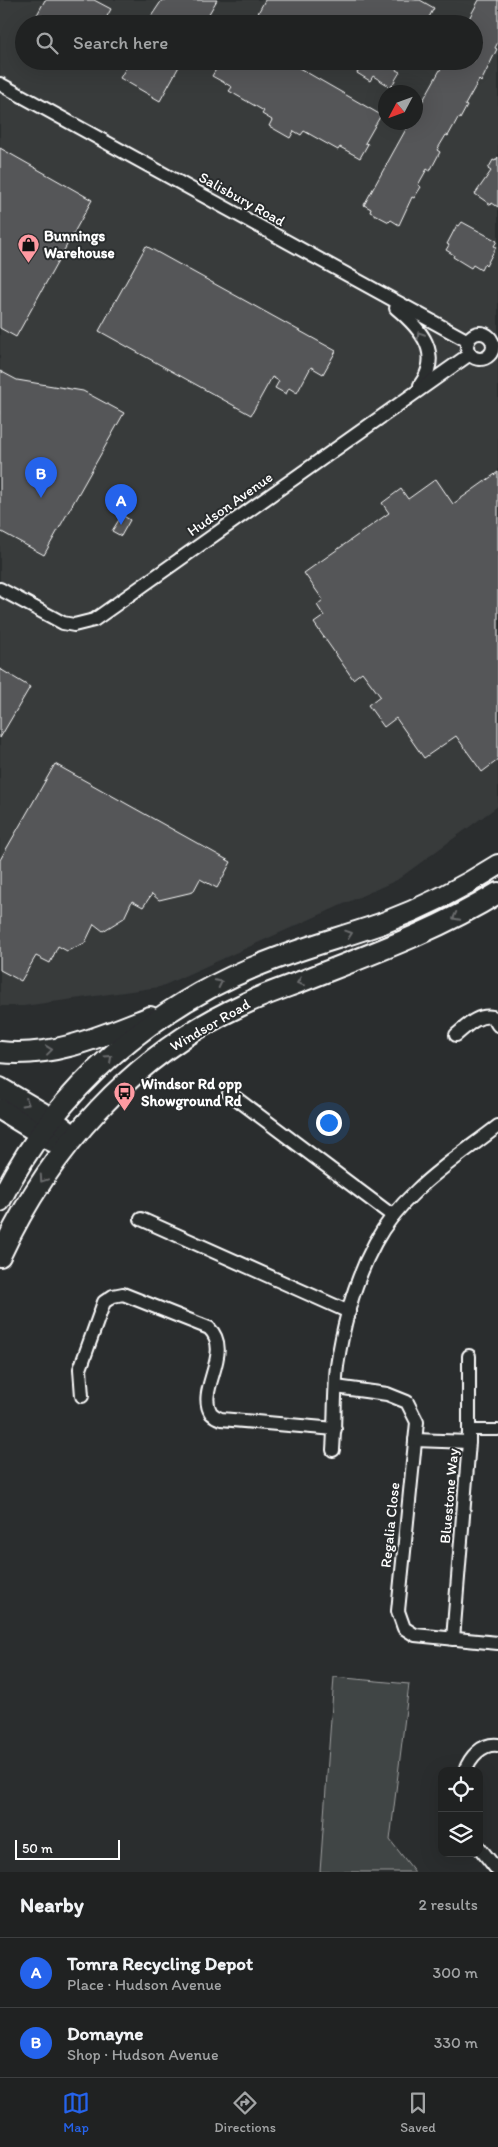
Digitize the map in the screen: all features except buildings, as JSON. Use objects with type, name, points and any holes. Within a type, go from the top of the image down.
[{"type":"main road","name":"Windsor Road","points":[[0,1201],[46,1126],[92,1074],[120,1048],[176,1006],[207,989],[263,964],[386,922],[439,899],[498,865]]},
{"type":"main road","name":"Windsor Road","points":[[0,1256],[24,1210],[69,1142],[109,1099],[151,1061],[204,1025],[262,996],[449,920],[498,893]]},
{"type":"main road","points":[[0,1052],[31,1052],[87,1042],[176,1006]]},
{"type":"main road","points":[[0,1088],[46,1126],[69,1142]]},
{"type":"main road","points":[[0,1109],[46,1126]]},
{"type":"street","name":"Salisbury Road","points":[[0,84],[378,292],[469,348]]},
{"type":"street","points":[[378,292],[412,322],[430,351],[429,373],[415,393]]},
{"type":"street","points":[[478,333],[486,334],[495,339],[494,357],[480,360],[469,348],[474,335],[478,333]]},
{"type":"street","name":"Hudson Avenue","points":[[0,589],[63,623],[74,625],[94,620],[415,393],[469,348]]},
{"type":"street","points":[[456,1035],[473,1021],[484,1015],[496,1018]]},
{"type":"street","points":[[229,1093],[393,1216]]},
{"type":"street","points":[[333,1450],[337,1366],[349,1312],[375,1243],[393,1216],[417,1190],[442,1168],[498,1126]]},
{"type":"street","points":[[141,1219],[349,1312]]},
{"type":"street","points":[[82,1396],[80,1369],[104,1302],[113,1296],[123,1294],[209,1328],[216,1335],[218,1346],[208,1400],[212,1413],[221,1420],[335,1429]]},
{"type":"street","name":"Bluestone Way","points":[[453,1639],[469,1436],[470,1356]]},
{"type":"street","name":"Regalia Close","points":[[336,1387],[387,1394],[407,1402],[416,1422],[398,1611],[404,1628],[415,1635],[498,1643]]},
{"type":"street","points":[[415,1440],[469,1436],[498,1430]]},
{"type":"street","points":[[468,1767],[473,1754],[488,1747],[498,1746]]},
{"type":"street","points":[[483,1852],[498,1870]]},
{"type":"shaded area","points":[[0,0],[498,0],[498,806],[397,880],[160,987],[24,1006],[0,1006]]},
{"type":"shaded area","points":[[334,1677],[409,1684],[390,1840],[415,1872],[320,1872]]},
{"type":"place","name":"Bunnings Warehouse","points":[[28,264]]},
{"type":"place","name":"Domayne","points":[[41,498]]},
{"type":"place","name":"Tomra Recycling Depot","points":[[121,525]]},
{"type":"place","name":"Windsor Rd opp Showground Rd","points":[[125,1112]]}]
